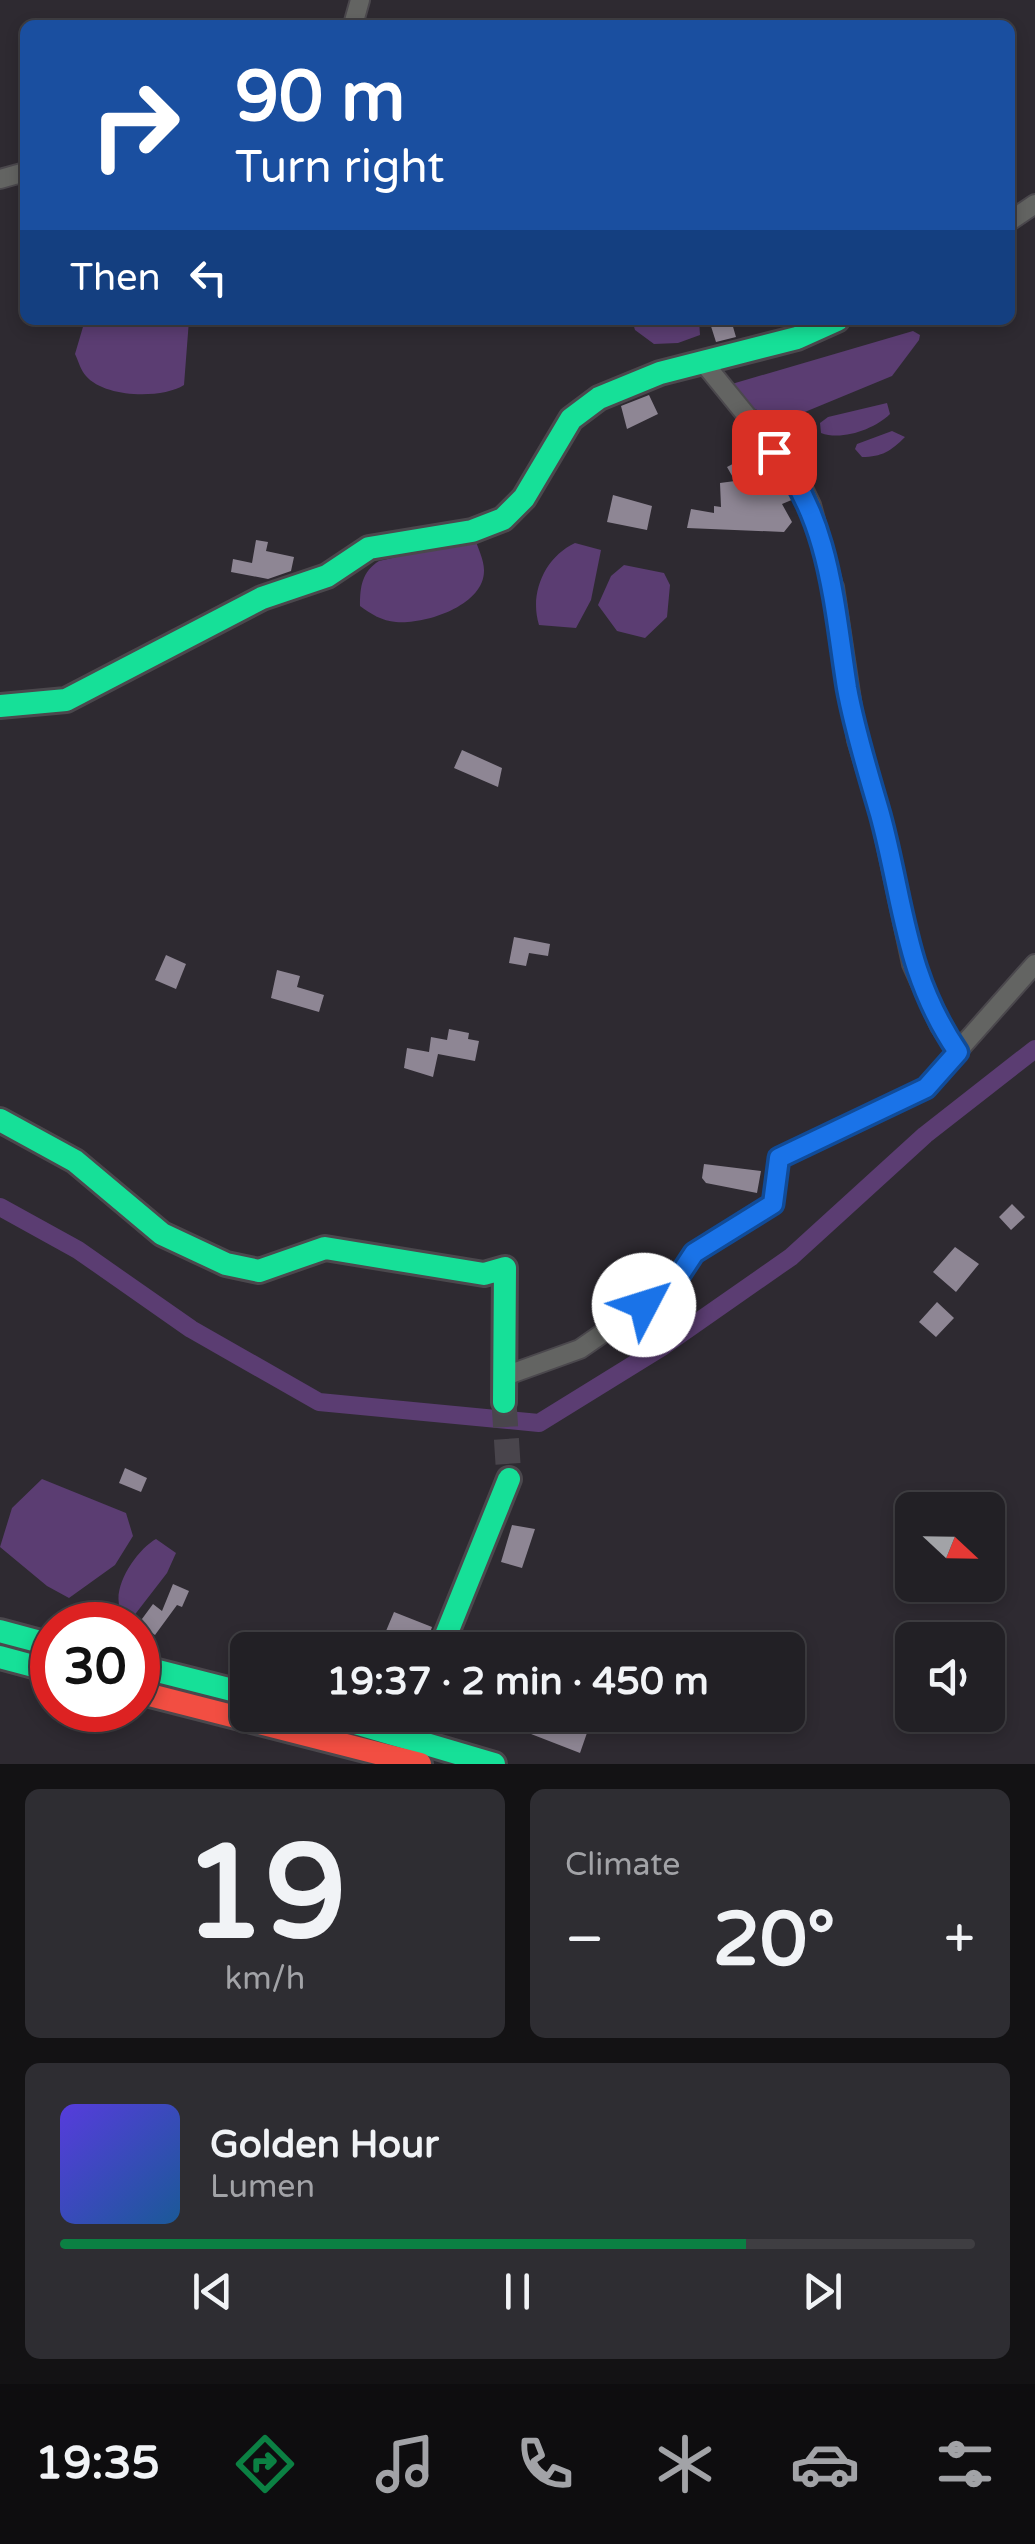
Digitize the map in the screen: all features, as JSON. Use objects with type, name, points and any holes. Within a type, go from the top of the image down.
[{"type":"main road","points":[[0,706],[66,700],[262,598],[327,576],[369,548],[472,530],[503,519],[524,498],[571,418],[598,398],[703,362],[796,338],[826,325]]},
{"type":"main road","points":[[0,1120],[75,1162],[162,1234],[226,1264],[259,1271],[309,1250],[325,1248],[484,1274],[505,1268],[504,1402]]},
{"type":"main road","points":[[447,1632],[509,1479]]},
{"type":"main road","points":[[0,1631],[30,1639]]},
{"type":"main road","points":[[0,1657],[30,1666]]},
{"type":"main road","points":[[160,1672],[230,1689]]},
{"type":"main road","points":[[160,1698],[419,1764]]},
{"type":"main road","points":[[425,1732],[494,1764]]},
{"type":"street","points":[[703,362],[799,480],[811,505],[834,588],[857,740],[880,814],[912,964],[940,1026],[958,1052]]},
{"type":"street","points":[[504,1376],[580,1349],[675,1282],[694,1253],[773,1204],[779,1158],[926,1088],[1035,964]]},
{"type":"shaded area","points":[[84,325],[189,325],[184,385],[174,390],[134,394],[106,389],[84,374],[75,354]]},
{"type":"shaded area","points":[[634,325],[699,325],[700,335],[678,343],[654,344]]},
{"type":"shaded area","points":[[913,331],[920,335],[919,340],[892,376],[783,421],[750,407],[725,386]]},
{"type":"shaded area","points":[[887,403],[890,414],[867,429],[839,436],[821,433],[820,423],[828,417]]},
{"type":"shaded area","points":[[892,431],[905,437],[886,452],[862,457],[855,449],[857,444]]},
{"type":"shaded area","points":[[475,539],[484,570],[482,583],[475,594],[451,611],[422,620],[396,622],[360,606],[363,580],[379,561]]},
{"type":"shaded area","points":[[575,543],[601,550],[591,600],[576,628],[539,625],[536,601],[542,577],[555,557]]},
{"type":"shaded area","points":[[624,565],[664,573],[670,585],[667,617],[645,638],[617,631],[598,605],[611,576]]},
{"type":"shaded area","points":[[42,1479],[126,1513],[133,1536],[115,1565],[69,1598],[47,1586],[0,1547],[12,1508]]},
{"type":"shaded area","points":[[156,1539],[176,1553],[167,1573],[145,1602],[119,1602],[126,1573]]},
{"type":"building","points":[[711,325],[732,325],[736,337],[716,342]]},
{"type":"building","points":[[649,395],[658,414],[627,429],[621,406]]},
{"type":"building","points":[[749,438],[788,487],[794,499],[782,504],[792,522],[784,532],[687,528],[691,509],[714,513],[714,506],[721,507],[720,483],[735,481],[727,467],[744,458],[736,448]]},
{"type":"building","points":[[613,495],[652,506],[647,530],[607,522]]},
{"type":"building","points":[[256,540],[268,542],[266,551],[294,557],[291,571],[268,579],[231,572],[233,559],[252,563]]},
{"type":"building","points":[[462,750],[502,768],[498,787],[454,768]]},
{"type":"building","points":[[514,937],[550,944],[548,956],[529,953],[526,966],[509,963]]},
{"type":"building","points":[[166,955],[186,964],[176,989],[155,980]]},
{"type":"building","points":[[277,970],[300,976],[297,987],[324,995],[319,1012],[271,998]]},
{"type":"building","points":[[449,1029],[469,1033],[468,1039],[479,1041],[475,1061],[438,1054],[433,1077],[404,1068],[407,1048],[429,1052],[431,1037],[447,1040]]},
{"type":"building","points":[[704,1164],[761,1171],[757,1193],[706,1183],[702,1178]]},
{"type":"building","points":[[1012,1204],[1025,1217],[1011,1230],[999,1217]]},
{"type":"building","points":[[955,1247],[979,1264],[956,1292],[933,1272]]},
{"type":"building","points":[[937,1302],[954,1318],[936,1337],[919,1322]]},
{"type":"building","points":[[125,1468],[147,1478],[141,1492],[119,1483]]},
{"type":"building","points":[[512,1525],[535,1529],[522,1568],[501,1562]]},
{"type":"building","points":[[173,1584],[189,1591],[182,1607],[177,1605],[160,1628]]},
{"type":"building","points":[[394,1612],[432,1627],[430,1632],[386,1632]]},
{"type":"building","points":[[526,1732],[587,1732],[580,1753]]},
{"type":"waterway","points":[[0,1207],[78,1250],[191,1329],[319,1402],[539,1423],[662,1347],[791,1257],[925,1135],[1035,1049]]},
{"type":"tunnel","points":[[504,1402],[509,1479]]},
{"type":"traffic: fast","points":[[0,706],[66,700],[262,598],[327,576],[369,548],[472,531],[503,519],[524,498],[571,419],[599,398],[660,373],[797,338],[826,325]]},
{"type":"traffic: fast","points":[[0,1120],[75,1161],[162,1234],[226,1264],[259,1271],[325,1248],[484,1274],[505,1268],[504,1402]]},
{"type":"traffic: fast","points":[[447,1632],[509,1479]]},
{"type":"traffic: fast","points":[[0,1631],[30,1639]]},
{"type":"traffic: fast","points":[[0,1657],[30,1665]]},
{"type":"traffic: fast","points":[[160,1672],[230,1689]]},
{"type":"traffic: fast","points":[[386,1732],[494,1764]]},
{"type":"traffic: jam","points":[[160,1698],[420,1764]]},
{"type":"route","points":[[644,1305],[675,1282],[694,1253],[773,1204],[779,1158],[926,1088],[958,1052],[940,1026],[912,964],[905,938],[880,814],[857,740],[834,589],[811,505],[799,480],[774,452]]}]
